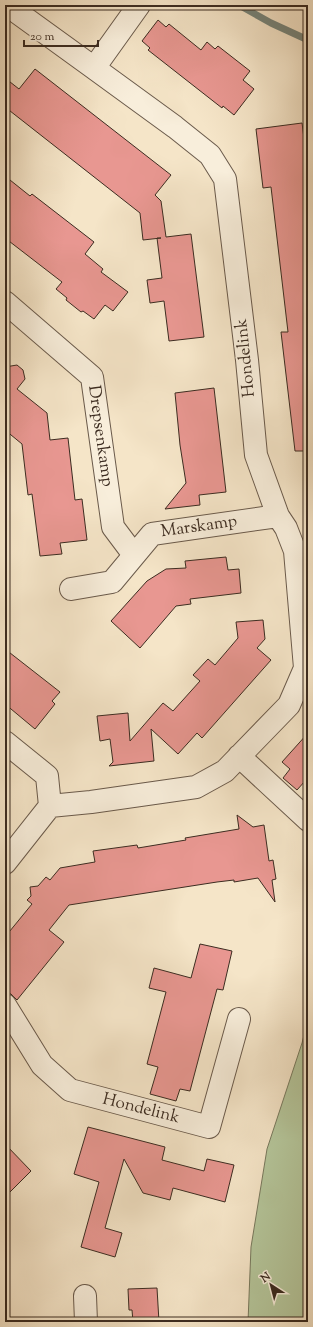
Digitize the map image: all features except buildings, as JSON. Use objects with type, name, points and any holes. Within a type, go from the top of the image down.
[{"type":"street","name":"Hondelink","points":[[7,5],[175,127],[210,155],[226,180],[247,360],[256,456],[278,516],[286,528],[295,551],[305,668],[289,705],[225,771],[196,787],[91,802],[50,806]]},
{"type":"street","points":[[94,68],[140,5]]},
{"type":"street","name":"Drepsenkamp","points":[[5,302],[92,377],[113,527],[134,555]]},
{"type":"street","name":"Marskamp","points":[[71,589],[112,582],[152,534],[278,516]]},
{"type":"street","points":[[5,742],[47,776],[50,806],[5,862]]},
{"type":"street","points":[[239,756],[308,820]]},
{"type":"street","name":"Hondelink","points":[[5,1005],[42,1065],[70,1090],[209,1126],[239,1019]]},
{"type":"street","points":[[85,1296],[86,1322]]},
{"type":"green space","points":[[308,1020],[308,1316],[303,1322],[248,1322],[251,1247],[267,1149],[302,1043]]},
{"type":"waterway","points":[[239,5],[271,23],[308,40]]}]
